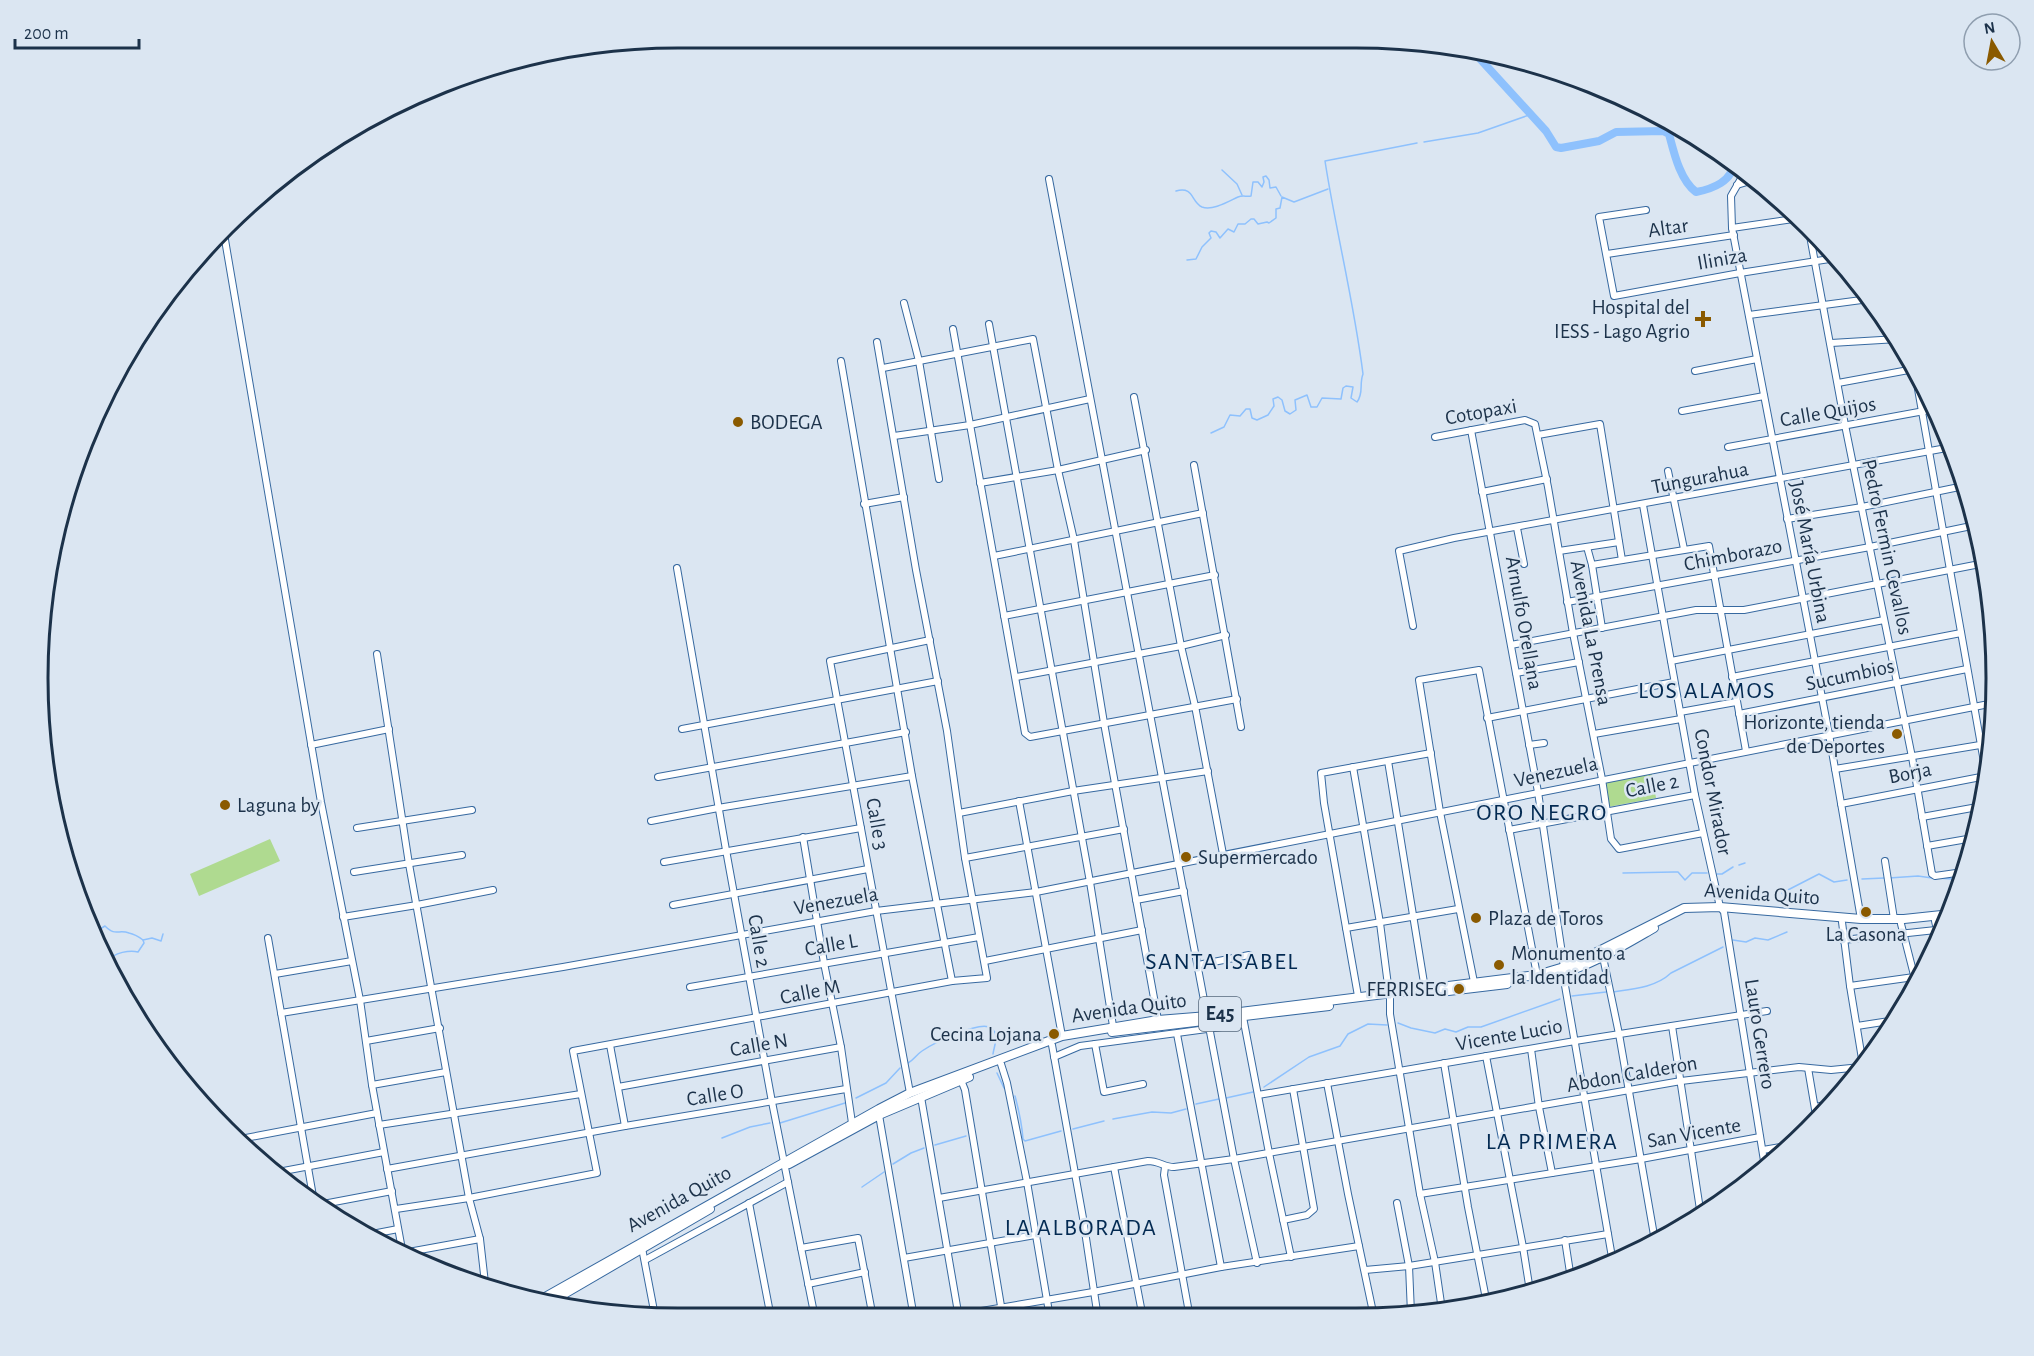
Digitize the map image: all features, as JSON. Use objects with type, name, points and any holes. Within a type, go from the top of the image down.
[{"type":"highway","name":"Avenida Quito","points":[[559,1297],[852,1123],[910,1093],[1062,1036],[1158,1020],[1244,1021],[1425,989],[1564,971],[1674,912],[1694,907],[1842,922],[1898,922],[1939,916]]},
{"type":"highway","name":"Avenida Quito","points":[[549,1295],[784,1164],[879,1115],[1001,1064],[1080,1036],[1209,1022],[1358,996],[1390,996],[1529,981],[1603,957],[1675,916],[1694,911],[1722,910],[1935,925]]},
{"type":"street","points":[[1049,179],[1234,1160],[1257,1263]]},
{"type":"street","points":[[1737,185],[1741,179]]},
{"type":"street","points":[[1737,185],[1745,182]]},
{"type":"street","name":"José María Urbina","points":[[1737,185],[1731,196],[1732,228],[1829,734],[1861,919]]},
{"type":"street","points":[[1607,254],[1599,218],[1646,210]]},
{"type":"street","points":[[1732,228],[1787,220]]},
{"type":"street","name":"Altar","points":[[1607,254],[1734,235]]},
{"type":"street","points":[[225,241],[311,745],[360,1000],[372,1085],[401,1244]]},
{"type":"street","name":"Pedro Fermin Cevallos","points":[[1812,244],[1876,586],[1898,682],[1933,875],[1955,873]]},
{"type":"street","name":"Iliniza","points":[[1607,254],[1614,296],[1826,259]]},
{"type":"street","points":[[1749,315],[1860,300]]},
{"type":"street","points":[[904,303],[919,362],[939,479]]},
{"type":"street","points":[[989,324],[1090,882],[1113,1026]]},
{"type":"street","points":[[953,328],[1027,736],[1237,699]]},
{"type":"street","points":[[883,368],[1033,339],[1074,540],[1104,723],[1158,1020]]},
{"type":"street","points":[[1831,343],[1887,340]]},
{"type":"street","points":[[877,342],[916,570],[938,681],[965,858],[985,961],[1142,930]]},
{"type":"street","points":[[1695,371],[1757,359]]},
{"type":"street","points":[[841,361],[864,504],[899,689],[912,776],[952,981]]},
{"type":"street","points":[[1838,383],[1907,372]]},
{"type":"street","points":[[1919,394],[1982,754]]},
{"type":"street","points":[[1682,411],[1764,396]]},
{"type":"street","points":[[1134,397],[1146,450],[1180,646],[1195,706],[1223,854]]},
{"type":"street","points":[[894,436],[970,425],[1090,399]]},
{"type":"street","name":"Calle Quijos","points":[[1728,447],[1926,411]]},
{"type":"street","name":"Cotopaxi","points":[[1435,437],[1525,420],[1533,422]]},
{"type":"street","name":"Avenida La Prensa","points":[[1533,422],[1547,479],[1567,602],[1594,734],[1611,839],[1619,849],[1703,833]]},
{"type":"street","name":"Cotopaxi","points":[[1538,435],[1600,424],[1613,509]]},
{"type":"street","name":"Arnulfo Orellana","points":[[1471,430],[1538,792],[1584,1099],[1611,1254]]},
{"type":"street","name":"Tungurahua","points":[[1413,626],[1399,551],[1454,538],[1943,449]]},
{"type":"street","points":[[980,483],[1058,470],[1146,450]]},
{"type":"street","points":[[1194,465],[1241,727]]},
{"type":"street","points":[[1668,471],[1684,549]]},
{"type":"street","points":[[1482,492],[1547,479]]},
{"type":"street","points":[[1787,519],[1862,507],[1957,488]]},
{"type":"street","points":[[864,504],[904,498]]},
{"type":"street","name":"Condor Mirador","points":[[1643,505],[1695,795],[1722,910]]},
{"type":"street","points":[[1613,509],[1622,560]]},
{"type":"street","points":[[994,556],[1203,513]]},
{"type":"street","name":"Chimborazo","points":[[1567,602],[1968,527]]},
{"type":"street","points":[[1517,528],[1524,564]]},
{"type":"street","points":[[1559,551],[1619,542]]},
{"type":"street","points":[[1592,565],[1708,546],[1746,751]]},
{"type":"street","points":[[1587,547],[1602,628]]},
{"type":"street","points":[[1511,645],[1696,610],[1744,610],[1976,565]]},
{"type":"street","name":"Calle 2","points":[[677,568],[764,1061],[813,1308]]},
{"type":"street","points":[[1004,616],[1215,575]]},
{"type":"street","points":[[1671,661],[1884,620]]},
{"type":"street","points":[[1732,677],[1960,633]]},
{"type":"street","points":[[1016,677],[1226,635]]},
{"type":"street","name":"Calle 3","points":[[910,1093],[830,661],[930,640]]},
{"type":"street","points":[[377,654],[446,1072],[469,1198],[480,1239],[483,1277]]},
{"type":"street","points":[[1516,673],[1578,662]]},
{"type":"street","name":"Sucumbios","points":[[1739,714],[1967,669]]},
{"type":"street","points":[[1474,982],[1440,812],[1419,680],[1479,670],[1537,975]]},
{"type":"street","points":[[682,729],[938,681]]},
{"type":"street","points":[[1487,718],[1674,682]]},
{"type":"street","points":[[1594,734],[1736,702]]},
{"type":"street","name":"Venezuela","points":[[281,1013],[876,910],[1036,892],[1985,705]]},
{"type":"street","points":[[311,745],[389,729]]},
{"type":"street","points":[[658,777],[906,732]]},
{"type":"street","points":[[1529,745],[1544,743]]},
{"type":"street","points":[[1835,769],[1980,745]]},
{"type":"street","points":[[1358,996],[1321,773],[1431,753]]},
{"type":"street","points":[[1388,761],[1425,989]]},
{"type":"street","points":[[1353,767],[1380,923],[1390,996],[1390,1014],[1441,1303]]},
{"type":"street","points":[[959,813],[1073,791],[1208,771]]},
{"type":"street","points":[[651,821],[853,784],[912,776]]},
{"type":"street","name":"Borja","points":[[1841,804],[1978,778]]},
{"type":"street","name":"Calle 2","points":[[1509,830],[1695,795]]},
{"type":"street","points":[[1019,801],[1062,1036]]},
{"type":"street","points":[[1922,817],[1972,808]]},
{"type":"street","points":[[357,828],[472,810]]},
{"type":"street","points":[[664,862],[861,828]]},
{"type":"street","points":[[965,858],[1124,829]]},
{"type":"street","points":[[803,837],[841,1047],[852,1123]]},
{"type":"street","points":[[1927,846],[1965,839]]},
{"type":"street","points":[[354,872],[462,855]]},
{"type":"street","points":[[1885,861],[1898,922],[1913,972]]},
{"type":"street","points":[[673,905],[868,869]]},
{"type":"street","points":[[343,917],[493,890]]},
{"type":"street","points":[[1136,900],[1184,891]]},
{"type":"street","points":[[1346,928],[1458,909]]},
{"type":"street","name":"Lauro Gerrero","points":[[1722,910],[1764,1158]]},
{"type":"street","points":[[1842,922],[1861,1055]]},
{"type":"street","points":[[1843,940],[1903,934],[1935,925]]},
{"type":"street","name":"Calle L","points":[[690,987],[979,937]]},
{"type":"street","points":[[268,938],[312,1191]]},
{"type":"street","points":[[1198,964],[1249,955]]},
{"type":"street","points":[[1603,957],[1619,1034],[1654,1233]]},
{"type":"street","points":[[275,974],[352,961]]},
{"type":"street","name":"Calle M","points":[[581,1094],[573,1051],[675,1034],[952,981],[987,978],[985,961]]},
{"type":"street","points":[[1850,986],[1909,981]]},
{"type":"street","name":"Vicente Lucio","points":[[1258,1095],[1767,1011]]},
{"type":"street","points":[[1244,1021],[1291,1257]]},
{"type":"street","points":[[1054,1057],[1080,1046],[1178,1034],[1209,1022]]},
{"type":"street","points":[[1857,1026],[1884,1022]]},
{"type":"street","points":[[1672,1026],[1700,1206]]},
{"type":"street","points":[[366,1041],[440,1028]]},
{"type":"street","points":[[1178,1034],[1221,1267]]},
{"type":"street","points":[[1095,1044],[1104,1092],[1143,1084]]},
{"type":"street","points":[[610,1045],[626,1126]]},
{"type":"street","points":[[1052,1045],[1096,1308]]},
{"type":"street","name":"Calle N","points":[[618,1087],[841,1047]]},
{"type":"street","points":[[1531,1049],[1552,1173]]},
{"type":"street","points":[[1486,1056],[1529,1284]]},
{"type":"street","points":[[1444,1063],[1464,1186],[1485,1295]]},
{"type":"street","points":[[1001,1064],[1027,1182],[1048,1308]]},
{"type":"street","name":"Abdon Calderon","points":[[939,1198],[1148,1161],[1160,1162],[1165,1167],[1234,1160],[1409,1127],[1539,1107],[1681,1081],[1749,1072],[1852,1067]]},
{"type":"street","points":[[1808,1068],[1815,1107]]},
{"type":"street","points":[[372,1085],[446,1072]]},
{"type":"street","points":[[961,1080],[965,1090],[1002,1307]]},
{"type":"street","points":[[1327,1083],[1372,1308]]},
{"type":"street","name":"Calle O","points":[[387,1169],[846,1089]]},
{"type":"street","points":[[1283,1220],[1307,1215],[1314,1209],[1293,1089]]},
{"type":"street","points":[[379,1125],[581,1094],[589,1133],[597,1173],[469,1198],[396,1209]]},
{"type":"street","points":[[921,1097],[957,1308]]},
{"type":"street","points":[[248,1138],[377,1113]]},
{"type":"street","points":[[879,1115],[912,1308]]},
{"type":"street","name":"San Vicente","points":[[1420,1194],[1641,1159],[1761,1137]]},
{"type":"street","name":"San Vicente","points":[[1763,1150],[1775,1148]]},
{"type":"street","points":[[285,1171],[384,1152]]},
{"type":"street","points":[[1114,1167],[1141,1308]]},
{"type":"street","points":[[1165,1167],[1164,1175],[1188,1308]]},
{"type":"street","points":[[645,1260],[788,1182]]},
{"type":"street","points":[[329,1203],[392,1191]]},
{"type":"street","points":[[749,1203],[769,1308]]},
{"type":"street","points":[[1397,1203],[1409,1266],[1411,1306]]},
{"type":"street","points":[[379,1233],[398,1229]]},
{"type":"street","points":[[1365,1270],[1409,1266],[1608,1234]]},
{"type":"street","points":[[904,1258],[1035,1235]]},
{"type":"street","points":[[801,1248],[858,1238],[871,1308]]},
{"type":"street","points":[[417,1251],[480,1239]]},
{"type":"street","points":[[1564,1240],[1570,1271]]},
{"type":"street","points":[[998,1308],[1221,1267],[1359,1246]]},
{"type":"street","points":[[642,1248],[653,1307]]},
{"type":"street","points":[[808,1284],[865,1272]]},
{"type":"green space","points":[[1652,774],[1656,798],[1608,807],[1604,782]]},
{"type":"green space","points":[[270,839],[280,861],[199,896],[190,874]]},
{"type":"waterway","points":[[1482,61],[1546,131],[1556,147],[1599,141],[1616,132],[1663,131],[1669,134],[1682,173],[1690,187],[1696,192],[1721,183],[1731,172]]},
{"type":"waterway","points":[[1424,142],[1478,133],[1532,114]]},
{"type":"waterway","points":[[1211,433],[1224,427],[1230,415],[1240,416],[1246,409],[1250,409],[1252,418],[1257,420],[1268,415],[1274,406],[1273,399],[1278,397],[1282,400],[1285,411],[1290,414],[1296,410],[1295,400],[1307,395],[1311,407],[1317,407],[1322,398],[1341,399],[1343,388],[1346,386],[1353,387],[1351,398],[1357,402],[1363,374],[1325,161],[1417,143]]},
{"type":"waterway","points":[[1222,170],[1237,184],[1242,195]]},
{"type":"waterway","points":[[1176,191],[1186,191],[1192,195],[1198,205],[1211,208],[1240,196],[1251,196],[1253,182],[1258,182],[1262,187],[1263,177],[1266,176],[1270,188],[1276,187],[1281,196]]},
{"type":"waterway","points":[[1187,260],[1196,259],[1202,247],[1211,238],[1209,233],[1211,231],[1216,232],[1220,238],[1228,229],[1234,232],[1238,224],[1245,224],[1251,219],[1258,224],[1269,223],[1276,218],[1276,209],[1280,208],[1282,197],[1294,202],[1328,189]]},
{"type":"waterway","points":[[1739,865],[1745,863]]},
{"type":"waterway","points":[[1717,874],[1722,874],[1733,867]]},
{"type":"waterway","points":[[1623,873],[1678,872],[1685,880],[1692,873],[1707,873]]},
{"type":"waterway","points":[[1789,907],[1782,893],[1819,874],[1834,882],[1847,880]]},
{"type":"waterway","points":[[1889,878],[1918,876],[1932,878]]},
{"type":"waterway","points":[[1862,879],[1884,878]]},
{"type":"waterway","points":[[1936,878],[1954,879]]},
{"type":"waterway","points":[[100,929],[105,926],[115,932],[131,933],[143,940]]},
{"type":"waterway","points":[[1733,940],[1746,942],[1755,938],[1768,940],[1787,932]]},
{"type":"waterway","points":[[113,957],[131,951],[138,952],[144,943],[143,940],[152,938],[161,941],[163,934]]},
{"type":"waterway","points":[[1611,992],[1651,985],[1723,947]]},
{"type":"waterway","points":[[1572,996],[1606,992]]},
{"type":"waterway","points":[[1398,1023],[1435,1033],[1445,1029],[1456,1032],[1468,1027],[1481,1027],[1560,999]]},
{"type":"waterway","points":[[1264,1087],[1309,1057],[1340,1046],[1348,1034],[1368,1024],[1387,1025]]},
{"type":"waterway","points":[[908,1063],[935,1043],[967,1030],[985,1026],[991,1028],[995,1033],[993,1054]]},
{"type":"waterway","points":[[856,1098],[886,1083],[900,1068]]},
{"type":"waterway","points":[[997,1073],[1004,1088]]},
{"type":"waterway","points":[[1226,1098],[1253,1092]]},
{"type":"waterway","points":[[1015,1096],[1025,1141],[1061,1131]]},
{"type":"waterway","points":[[1196,1104],[1219,1099]]},
{"type":"waterway","points":[[780,1123],[845,1103]]},
{"type":"waterway","points":[[1113,1119],[1152,1112],[1171,1113],[1186,1109]]},
{"type":"waterway","points":[[1073,1129],[1104,1121]]},
{"type":"waterway","points":[[722,1138],[750,1127],[770,1123]]},
{"type":"waterway","points":[[935,1145],[966,1136]]},
{"type":"waterway","points":[[893,1164],[924,1148]]},
{"type":"waterway","points":[[862,1187],[884,1172]]},
{"type":"place","name":"Hospital del IESS - Lago Agrio","points":[[1703,319]]},
{"type":"place","name":"BODEGA","points":[[738,422]]},
{"type":"place","name":"Horizonte, tienda de Deportes","points":[[1897,734]]},
{"type":"place","name":"Laguna by","points":[[225,805]]},
{"type":"place","name":"Supermercado","points":[[1186,857]]},
{"type":"place","name":"La Casona","points":[[1866,912]]},
{"type":"place","name":"Plaza de Toros","points":[[1476,918]]},
{"type":"place","name":"Monumento a la Identidad","points":[[1499,965]]},
{"type":"place","name":"FERRISEG","points":[[1459,989]]},
{"type":"place","name":"Cecina Lojana","points":[[1054,1034]]},
{"type":"district","name":"LOS ALAMOS","points":[[1707,691]]},
{"type":"district","name":"ORO NEGRO","points":[[1542,813]]},
{"type":"district","name":"SANTA ISABEL","points":[[1222,962]]},
{"type":"district","name":"LA PRIMERA","points":[[1552,1142]]},
{"type":"district","name":"LA ALBORADA","points":[[1081,1228]]}]
